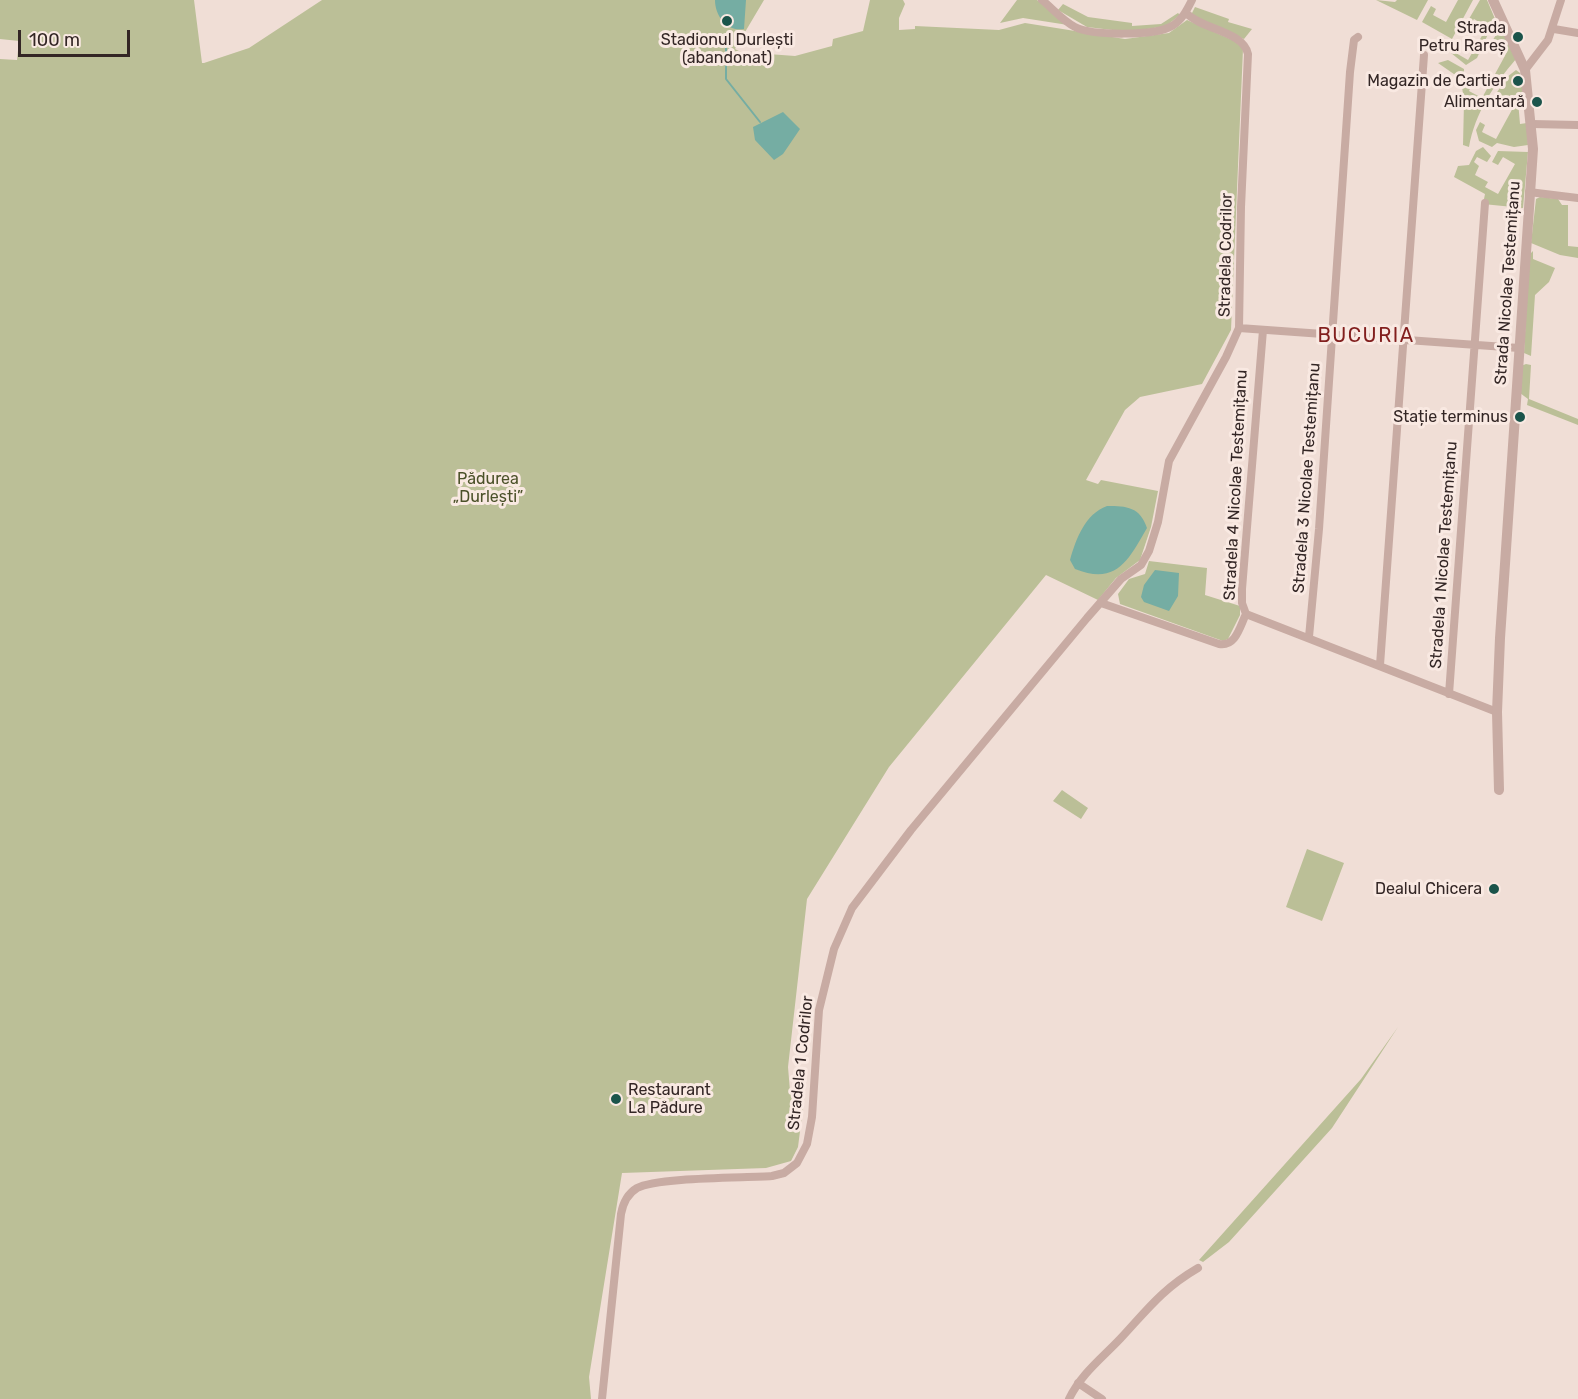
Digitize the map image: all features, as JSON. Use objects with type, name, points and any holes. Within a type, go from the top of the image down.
[{"type":"street","points":[[1042,0],[1075,27],[1130,34],[1166,29],[1174,25],[1186,13],[1192,0]]},
{"type":"street","name":"Strada Nicolae Testemițanu","points":[[1493,0],[1525,70],[1532,124],[1530,192],[1497,712],[1499,790]]},
{"type":"street","points":[[1525,70],[1542,50],[1554,29],[1561,0]]},
{"type":"street","name":"Stradela Codrilor","points":[[1101,603],[1121,579],[1141,565],[1145,559],[1158,522],[1168,461],[1226,357],[1239,328],[1247,48],[1239,39],[1195,22],[1186,13]]},
{"type":"street","points":[[1554,29],[1578,33]]},
{"type":"street","name":"Stradela 3 Nicolae Testemițanu","points":[[1309,637],[1350,72],[1354,40],[1358,37]]},
{"type":"street","points":[[1380,665],[1424,55]]},
{"type":"street","points":[[1532,124],[1578,125]]},
{"type":"street","points":[[1530,192],[1578,198]]},
{"type":"street","name":"Stradela 1 Nicolae Testemițanu","points":[[1449,694],[1485,203]]},
{"type":"street","points":[[1239,328],[1519,348]]},
{"type":"street","name":"Stradela 4 Nicolae Testemițanu","points":[[1101,603],[1223,645],[1233,640],[1246,614],[1242,603],[1242,589],[1263,330]]},
{"type":"street","name":"Stradela 1 Codrilor","points":[[602,1399],[621,1214],[625,1200],[642,1186],[685,1180],[772,1176],[784,1173],[797,1163],[810,1132],[817,1026],[824,982],[846,917],[911,830],[1101,603]]},
{"type":"street","points":[[1246,614],[1497,712]]},
{"type":"street","points":[[1069,1399],[1078,1383],[1152,1302],[1198,1268]]},
{"type":"street","points":[[1078,1383],[1102,1399]]},
{"type":"green space","name":"Pădurea „Durlești”","points":[[0,0],[194,0],[202,63],[249,48],[322,0],[764,0],[735,49],[741,52],[795,56],[832,46],[833,39],[863,31],[870,0],[903,0],[905,4],[899,18],[899,30],[915,29],[915,26],[999,30],[1025,23],[1125,39],[1169,33],[1187,20],[1237,42],[1243,49],[1231,330],[1202,384],[1140,397],[1125,410],[1086,480],[1098,484],[1101,480],[1158,491],[1151,527],[1140,560],[1116,578],[1098,600],[1046,575],[889,767],[807,899],[788,1067],[790,1091],[805,1092],[798,1147],[791,1161],[766,1168],[622,1173],[589,1377],[591,1399],[0,1399],[0,59],[17,60],[19,41],[0,39]]},
{"type":"green space","points":[[1017,0],[1037,0],[1068,25],[1023,18],[1000,23]]},
{"type":"green space","points":[[1376,0],[1395,2],[1397,0],[1428,0],[1417,20]]},
{"type":"green space","points":[[1458,0],[1473,0],[1452,39],[1422,22],[1431,6],[1436,9],[1433,15],[1446,22]]},
{"type":"green space","points":[[1480,0],[1487,0],[1495,19],[1477,58],[1466,65],[1451,53],[1456,43],[1458,44],[1454,52],[1468,60],[1487,27],[1474,19],[1469,26],[1466,24]]},
{"type":"green space","points":[[1063,4],[1088,17],[1132,23],[1132,26],[1161,24],[1178,13],[1180,15],[1166,26],[1129,32],[1087,27],[1058,10]]},
{"type":"green space","points":[[1195,7],[1229,19],[1228,22],[1252,29],[1244,39],[1195,20],[1191,15]]},
{"type":"green space","points":[[1501,27],[1516,59],[1486,100],[1469,147],[1463,145],[1464,102],[1461,79],[1438,63],[1448,60],[1464,69],[1464,82],[1470,85],[1474,80],[1469,91],[1482,98],[1507,52],[1494,44],[1492,47],[1489,46]]},
{"type":"green space","points":[[1516,70],[1520,73],[1524,100],[1518,101],[1520,124],[1527,123],[1528,145],[1514,147],[1497,143],[1492,147],[1479,141],[1476,130],[1480,122],[1485,125],[1482,132],[1496,139],[1514,106],[1500,98],[1496,106],[1490,103],[1507,77]]},
{"type":"green space","points":[[1483,147],[1491,156],[1487,162],[1477,157],[1474,162],[1479,166],[1475,175],[1488,182],[1485,187],[1498,194],[1515,164],[1503,157],[1498,165],[1492,162],[1498,151],[1528,152],[1523,208],[1483,204],[1485,194],[1454,177],[1458,166],[1469,165],[1476,151]]},
{"type":"green space","points":[[1540,197],[1558,199],[1562,205],[1568,205],[1568,246],[1578,247],[1578,258],[1560,255],[1531,243],[1536,199]]},
{"type":"green space","points":[[1533,251],[1533,259],[1555,268],[1549,282],[1535,295],[1531,356],[1524,353],[1529,255]]},
{"type":"green space","points":[[1531,365],[1529,399],[1578,419],[1578,425],[1527,405],[1528,399],[1520,393],[1521,366]]},
{"type":"green space","points":[[1149,561],[1207,568],[1205,595],[1240,606],[1240,615],[1228,639],[1223,641],[1120,604],[1118,594],[1129,579],[1145,574]]},
{"type":"green space","points":[[1062,790],[1088,808],[1081,819],[1053,801]]},
{"type":"green space","points":[[1307,849],[1344,863],[1322,921],[1286,907]]},
{"type":"green space","points":[[1398,1027],[1332,1128],[1229,1242],[1203,1262],[1199,1260],[1361,1079]]},
{"type":"water","points":[[715,0],[746,0],[744,29],[732,28],[723,22],[717,12]]},
{"type":"water","points":[[783,112],[800,129],[783,154],[774,160],[755,140],[753,127]]},
{"type":"water","points":[[1107,506],[1132,509],[1141,516],[1147,528],[1127,559],[1111,572],[1089,573],[1075,569],[1070,560],[1082,528],[1093,515]]},
{"type":"water","points":[[1155,570],[1179,573],[1178,596],[1169,611],[1144,602],[1141,597],[1144,585]]},
{"type":"waterway","points":[[726,41],[726,79],[760,122]]},
{"type":"place","name":"Stadionul Durlești (abandonat)","points":[[727,21]]},
{"type":"place","name":"Strada Petru Rareș","points":[[1518,37]]},
{"type":"place","name":"Magazin de Cartier","points":[[1518,81]]},
{"type":"place","name":"Alimentară","points":[[1537,102]]},
{"type":"place","name":"Stație terminus","points":[[1520,417]]},
{"type":"place","name":"Dealul Chicera","points":[[1494,889]]},
{"type":"place","name":"Restaurant La Pădure","points":[[616,1099]]},
{"type":"district","name":"BUCURIA","points":[[1366,336]]}]
